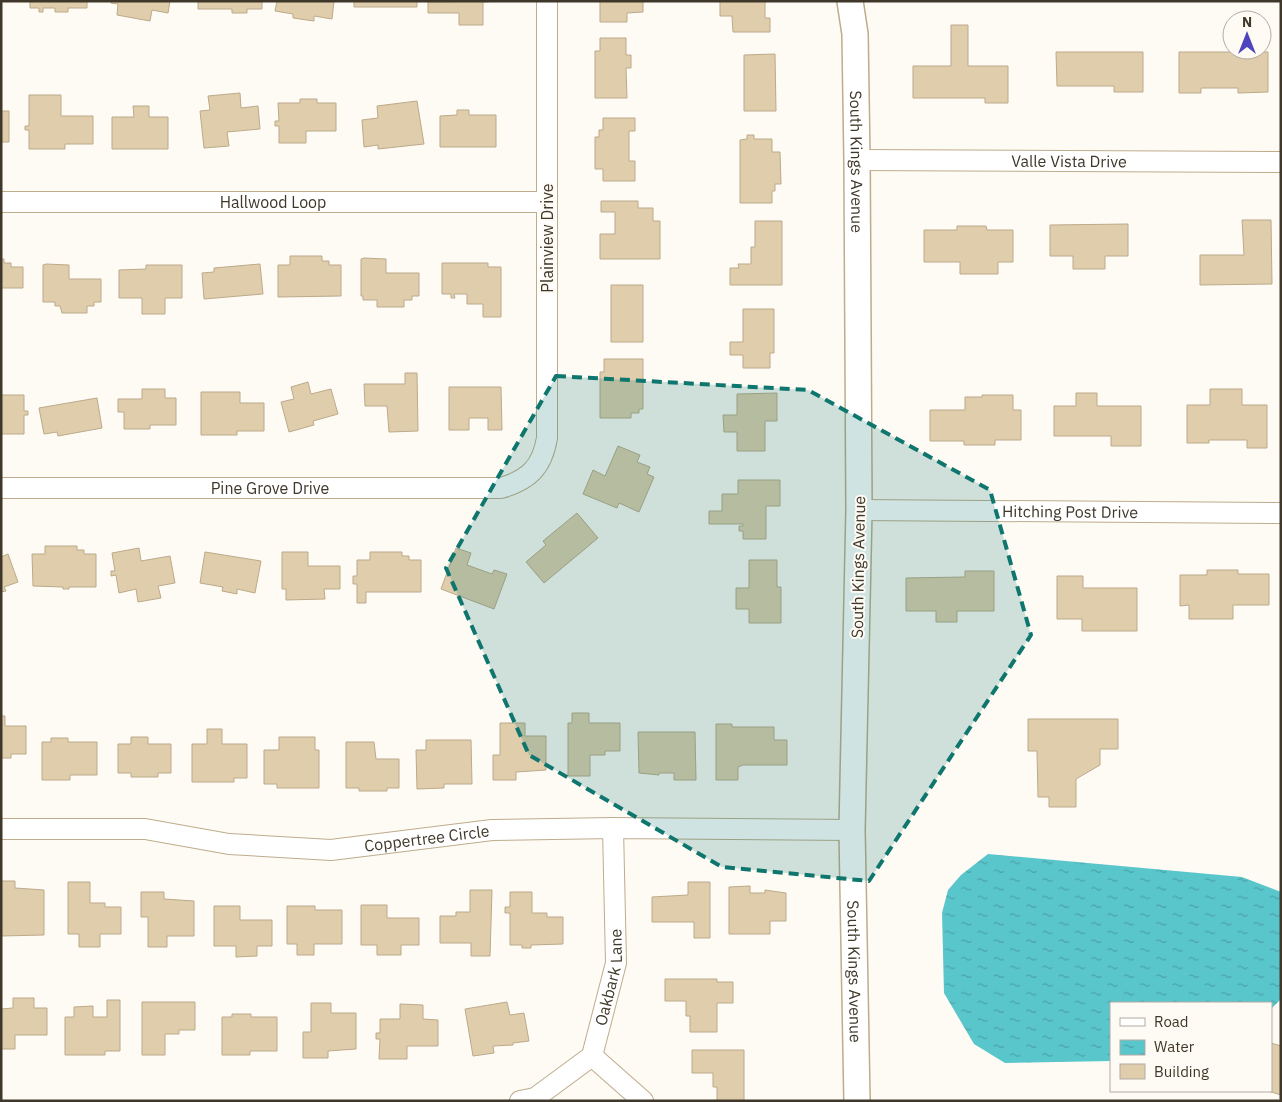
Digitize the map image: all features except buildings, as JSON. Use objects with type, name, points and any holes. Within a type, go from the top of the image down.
[{"type":"street","name":"Plainview Drive","points":[[535,471],[542,460],[547,438],[547,1]]},
{"type":"street","name":"South Kings Avenue","points":[[850,1],[855,34],[858,160],[859,510],[852,830],[857,1101]]},
{"type":"street","name":"South Kings Avenue","points":[[855,34],[861,1]]},
{"type":"street","name":"Valle Vista Drive","points":[[858,160],[1281,162]]},
{"type":"street","name":"Hallwood Loop","points":[[1,202],[546,202]]},
{"type":"street","name":"Pine Grove Drive","points":[[1,488],[501,488],[516,483],[535,471]]},
{"type":"street","name":"Hitching Post Drive","points":[[859,510],[1281,513]]},
{"type":"street","name":"Coppertree Circle","points":[[1,829],[145,829],[229,844],[331,850],[492,830],[613,828],[852,830]]},
{"type":"street","name":"Oakbark Lane","points":[[592,1056],[616,963],[613,828]]},
{"type":"street","points":[[520,1101],[536,1098],[592,1056],[643,1101]]},
{"type":"highlighted area","points":[[556,376],[808,390],[990,490],[1031,635],[869,881],[722,867],[529,755],[446,568]]},
{"type":"water","points":[[988,854],[1242,877],[1281,892],[1281,999],[1272,1008],[1272,1002],[1110,1002],[1110,1061],[1005,1063],[974,1044],[944,993],[942,913],[948,890],[961,875]]}]
